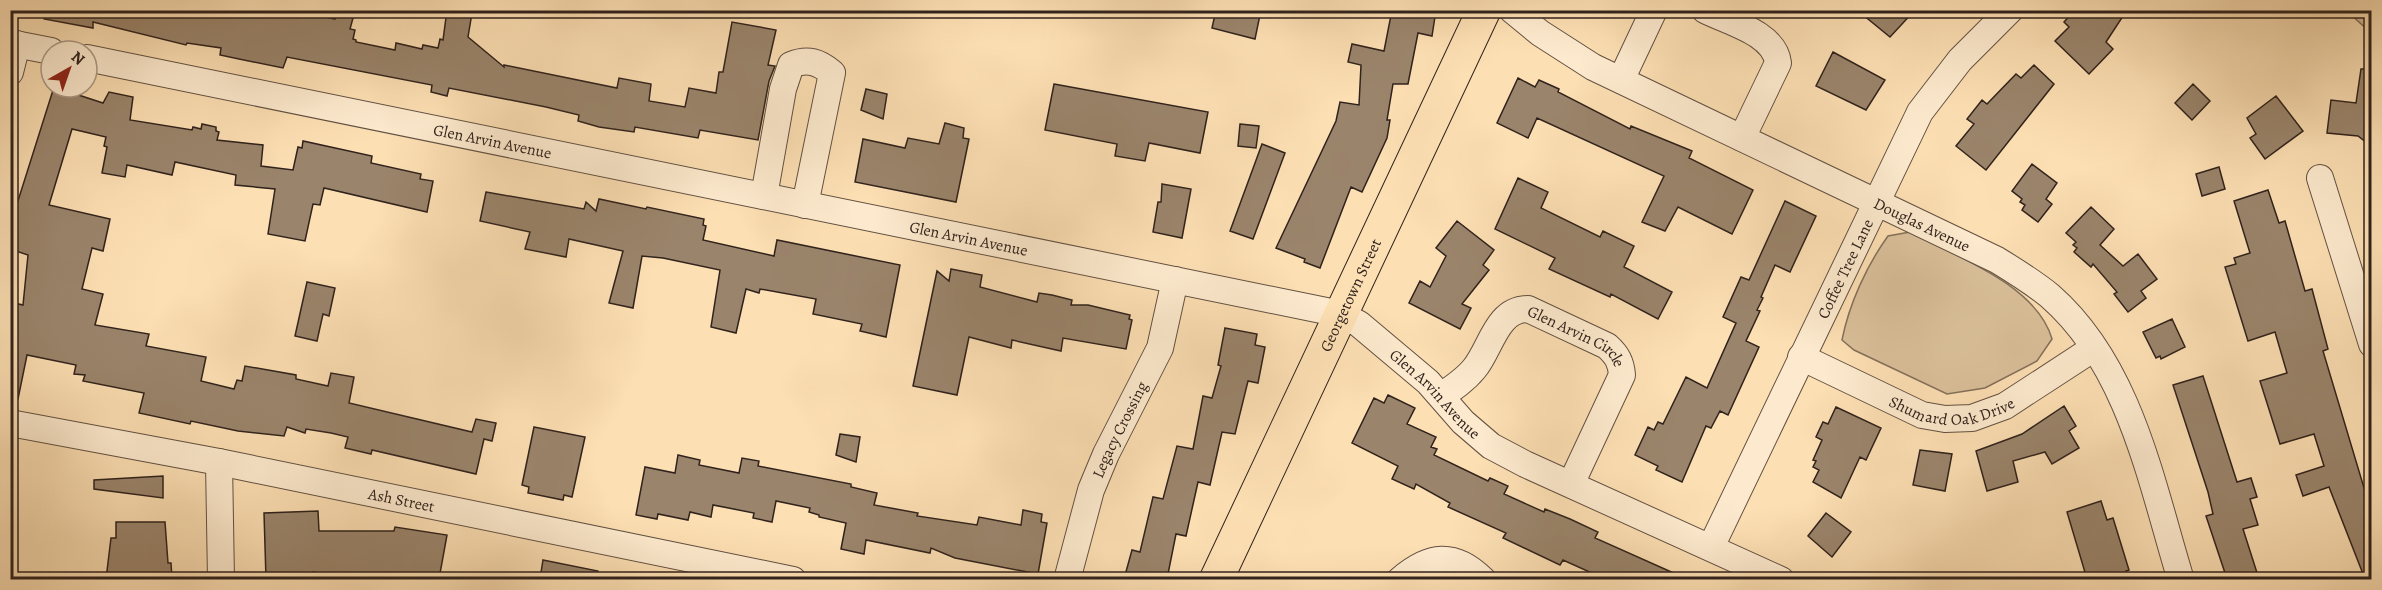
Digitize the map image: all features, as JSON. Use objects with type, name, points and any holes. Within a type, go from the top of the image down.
[{"type":"main road","name":"Georgetown Street","points":[[1216,579],[1484,10]]},
{"type":"street","name":"Douglas Avenue","points":[[1512,10],[1563,49],[1621,80],[1997,260],[2027,279],[2058,305],[2094,348],[2127,409],[2181,579]]},
{"type":"street","points":[[1621,80],[1654,10]]},
{"type":"street","points":[[1705,10],[1761,37],[1777,53],[1778,63],[1742,138]]},
{"type":"street","name":"Coffee Tree Lane","points":[[1711,547],[1920,112],[1940,84],[2010,10]]},
{"type":"street","points":[[10,72],[14,43],[39,48]]},
{"type":"street","name":"Glen Arvin Avenue","points":[[99,60],[1341,314],[1359,324],[1428,382],[1463,422],[1491,446],[1781,579]]},
{"type":"street","points":[[764,196],[783,89],[791,65],[804,60],[823,65],[832,74],[806,205]]},
{"type":"street","points":[[2320,178],[2372,344]]},
{"type":"street","name":"Legacy Crossing","points":[[1067,579],[1091,490],[1106,454],[1160,348],[1175,280]]},
{"type":"street","name":"Glen Arvin Circle","points":[[1441,396],[1475,368],[1500,324],[1518,309],[1528,309],[1607,346],[1618,359],[1622,375],[1571,484]]},
{"type":"street","name":"Shumard Oak Drive","points":[[1801,357],[1922,414],[1945,419],[1972,418],[2005,406],[2094,348]]},
{"type":"street","name":"Ash Street","points":[[10,423],[219,462],[793,579]]},
{"type":"street","points":[[219,462],[221,579]]},
{"type":"street","points":[[1400,579],[1436,558],[1461,564],[1483,579]]},
{"type":"shaded area","points":[[2347,11],[2371,11],[2371,33]]},
{"type":"shaded area","points":[[1910,232],[1992,274],[2030,303],[2043,320],[2052,339],[2037,361],[1985,388],[1947,394],[1854,350],[1842,340],[1854,299],[1880,247],[1888,236]]},
{"type":"building","points":[[44,10],[293,10],[335,19],[336,14],[353,18],[350,29],[355,30],[353,39],[356,42],[395,50],[396,43],[422,49],[423,45],[438,48],[440,39],[443,40],[447,10],[472,13],[468,37],[504,67],[504,65],[617,88],[619,78],[651,84],[649,101],[685,107],[689,88],[716,93],[719,72],[723,72],[732,22],[776,30],[768,65],[775,66],[769,81],[758,140],[700,130],[698,138],[635,127],[634,132],[599,127],[578,121],[579,115],[546,107],[449,88],[447,96],[431,92],[432,85],[287,57],[283,68],[220,55],[221,48],[187,43],[186,45],[93,22],[93,28],[44,19]]},
{"type":"building","points":[[1216,10],[1261,10],[1255,39],[1212,28]]},
{"type":"building","points":[[1392,10],[1436,10],[1432,36],[1418,33],[1408,84],[1393,84],[1387,120],[1390,120],[1387,138],[1362,192],[1351,187],[1320,268],[1304,262],[1305,259],[1276,248],[1336,121],[1340,102],[1359,105],[1361,65],[1348,62],[1352,44],[1384,51]]},
{"type":"building","points":[[1857,10],[1915,10],[1890,37]]},
{"type":"building","points":[[2075,10],[2127,10],[2106,42],[2113,49],[2089,74],[2055,41],[2069,27],[2064,22]]},
{"type":"building","points":[[1833,52],[1885,80],[1866,110],[1816,86]]},
{"type":"building","points":[[2034,65],[2054,84],[1986,170],[1956,146],[1974,124],[1967,119],[1982,100],[1987,104],[2016,74],[2021,78]]},
{"type":"building","points":[[2361,69],[2372,69],[2372,147],[2358,136],[2327,133],[2331,100],[2356,103]]},
{"type":"building","points":[[1518,78],[1535,87],[1539,80],[1630,129],[1631,126],[1692,151],[1689,158],[1753,190],[1732,234],[1678,207],[1665,231],[1642,222],[1664,176],[1537,118],[1528,138],[1497,123]]},
{"type":"building","points":[[1054,84],[1208,112],[1200,153],[1149,143],[1145,161],[1115,156],[1117,144],[1045,130]]},
{"type":"building","points":[[2193,84],[2210,101],[2192,120],[2175,103]]},
{"type":"building","points":[[866,89],[887,94],[883,119],[861,110]]},
{"type":"building","points":[[109,92],[133,97],[130,120],[192,130],[193,127],[201,129],[202,124],[216,127],[216,131],[219,132],[217,140],[263,145],[261,166],[293,170],[298,147],[302,148],[303,141],[372,156],[371,163],[421,174],[420,179],[433,181],[427,212],[324,188],[320,205],[313,204],[305,241],[268,234],[275,189],[235,185],[236,175],[175,162],[172,175],[127,165],[125,177],[102,173],[107,147],[104,146],[106,137],[72,129],[49,205],[110,219],[103,251],[92,248],[82,289],[103,294],[95,325],[149,334],[146,346],[206,357],[201,381],[234,389],[237,380],[242,381],[245,366],[296,375],[296,379],[328,386],[331,373],[354,377],[349,403],[472,432],[476,419],[496,423],[492,441],[484,439],[476,474],[372,450],[371,454],[345,448],[348,437],[331,433],[306,429],[305,433],[287,427],[284,436],[238,431],[191,421],[190,424],[139,413],[144,393],[83,381],[85,375],[74,374],[76,365],[27,355],[18,399],[10,398],[10,317],[14,303],[23,305],[28,255],[10,249],[10,226],[50,99],[91,99],[103,103]]},
{"type":"building","points":[[2276,96],[2303,131],[2265,159],[2250,138],[2256,134],[2247,118]]},
{"type":"building","points":[[945,123],[964,128],[963,138],[969,139],[956,202],[855,182],[863,139],[905,148],[908,138],[939,144]]},
{"type":"building","points":[[1240,124],[1259,126],[1256,148],[1238,146]]},
{"type":"building","points":[[1262,144],[1285,153],[1253,239],[1230,231]]},
{"type":"building","points":[[2032,164],[2057,183],[2046,199],[2052,204],[2038,222],[2022,210],[2025,205],[2020,202],[2022,199],[2012,191]]},
{"type":"building","points":[[2219,167],[2225,189],[2202,196],[2196,174]]},
{"type":"building","points":[[1518,178],[1548,192],[1541,208],[1600,237],[1603,231],[1634,246],[1624,267],[1672,292],[1658,319],[1611,294],[1610,297],[1549,269],[1555,258],[1495,229]]},
{"type":"building","points":[[1162,184],[1191,189],[1182,238],[1153,232],[1158,202],[1161,202]]},
{"type":"building","points":[[2268,190],[2279,223],[2285,221],[2305,291],[2312,289],[2328,349],[2323,351],[2367,498],[2372,497],[2372,579],[2365,579],[2329,487],[2303,496],[2296,475],[2324,466],[2314,434],[2280,444],[2260,381],[2287,373],[2275,332],[2248,341],[2225,267],[2236,264],[2234,258],[2250,253],[2234,201]]},
{"type":"building","points":[[486,192],[584,209],[586,202],[596,211],[599,199],[646,209],[647,207],[704,219],[703,225],[706,226],[703,240],[774,256],[777,240],[900,265],[886,337],[860,331],[862,324],[813,314],[816,299],[760,289],[759,293],[746,289],[736,333],[711,327],[720,270],[663,258],[642,256],[633,308],[609,303],[623,251],[569,239],[566,257],[525,249],[530,232],[480,221]]},
{"type":"building","points":[[1785,201],[1816,216],[1790,272],[1775,265],[1761,297],[1763,298],[1757,310],[1760,311],[1746,341],[1759,347],[1728,415],[1720,411],[1711,428],[1706,426],[1682,482],[1656,470],[1658,466],[1635,455],[1648,427],[1654,430],[1658,422],[1663,424],[1686,377],[1707,388],[1736,323],[1723,317],[1741,277],[1749,280]]},
{"type":"building","points":[[2091,207],[2114,229],[2100,245],[2123,266],[2138,254],[2157,279],[2141,291],[2146,298],[2128,312],[2114,294],[2117,292],[2093,264],[2091,267],[2074,252],[2077,248],[2073,245],[2076,242],[2066,233]]},
{"type":"building","points":[[1457,221],[1494,250],[1483,265],[1489,270],[1462,304],[1471,308],[1460,329],[1409,303],[1420,281],[1430,287],[1446,256],[1436,248]]},
{"type":"building","points":[[951,269],[982,275],[980,287],[1037,302],[1039,293],[1072,300],[1071,305],[1088,305],[1130,315],[1129,319],[1132,320],[1126,349],[1063,338],[1061,351],[1012,340],[1011,348],[969,337],[957,395],[913,386],[937,271],[949,281]]},
{"type":"building","points":[[307,282],[335,288],[329,316],[323,314],[317,341],[295,336]]},
{"type":"building","points":[[2172,319],[2185,347],[2161,359],[2160,356],[2156,358],[2143,332]]},
{"type":"building","points":[[1225,328],[1257,334],[1255,345],[1265,347],[1258,383],[1248,381],[1235,434],[1222,432],[1210,485],[1198,482],[1186,536],[1176,534],[1167,579],[1124,579],[1132,550],[1140,552],[1153,497],[1163,499],[1177,446],[1193,449],[1203,396],[1212,398],[1221,366],[1218,365]]},
{"type":"building","points":[[2203,376],[2237,482],[2251,478],[2257,497],[2250,499],[2258,525],[2243,529],[2259,579],[2227,579],[2206,516],[2213,514],[2208,492],[2173,385]]},
{"type":"building","points":[[1388,395],[1415,408],[1407,424],[1436,437],[1431,447],[1437,449],[1434,455],[1488,481],[1490,478],[1508,486],[1504,494],[1598,532],[1595,538],[1687,579],[1605,579],[1563,560],[1560,565],[1503,538],[1506,533],[1448,507],[1450,503],[1416,484],[1414,489],[1392,479],[1398,466],[1352,443],[1374,398],[1384,403]]},
{"type":"building","points":[[2064,406],[2076,426],[2069,431],[2079,448],[2052,464],[2045,452],[2013,461],[2018,482],[1987,491],[1976,451],[2022,434]]},
{"type":"building","points":[[1836,407],[1881,428],[1866,460],[1860,457],[1841,498],[1813,482],[1819,470],[1813,467],[1816,461],[1813,460],[1822,440],[1816,437],[1823,422],[1828,424]]},
{"type":"building","points":[[534,427],[585,437],[572,497],[564,495],[563,500],[528,493],[529,487],[522,485]]},
{"type":"building","points":[[840,434],[860,437],[856,462],[836,455]]},
{"type":"building","points":[[1920,450],[1952,454],[1945,491],[1913,485]]},
{"type":"building","points":[[678,455],[700,460],[699,465],[739,473],[742,458],[759,461],[758,466],[851,484],[851,487],[877,493],[874,505],[918,513],[917,516],[977,525],[979,517],[1021,525],[1023,510],[1042,514],[1041,522],[1047,523],[1038,574],[955,558],[931,548],[930,553],[866,540],[864,554],[841,549],[846,523],[819,517],[809,512],[810,508],[776,501],[772,522],[753,518],[754,513],[713,505],[711,517],[690,512],[688,520],[658,514],[657,519],[636,515],[645,467],[675,473]]},
{"type":"building","points":[[163,476],[163,498],[94,489],[94,480]]},
{"type":"building","points":[[2101,501],[2107,520],[2113,518],[2129,570],[2126,571],[2128,579],[2087,579],[2067,512]]},
{"type":"building","points":[[318,511],[319,531],[394,531],[395,527],[447,535],[439,579],[350,579],[350,577],[313,572],[313,579],[266,579],[264,513]]},
{"type":"building","points":[[1826,513],[1851,532],[1832,557],[1808,536]]},
{"type":"building","points":[[116,522],[165,522],[168,563],[171,563],[172,579],[106,579],[111,538],[116,538]]},
{"type":"building","points":[[543,560],[598,571],[598,579],[540,579]]}]
